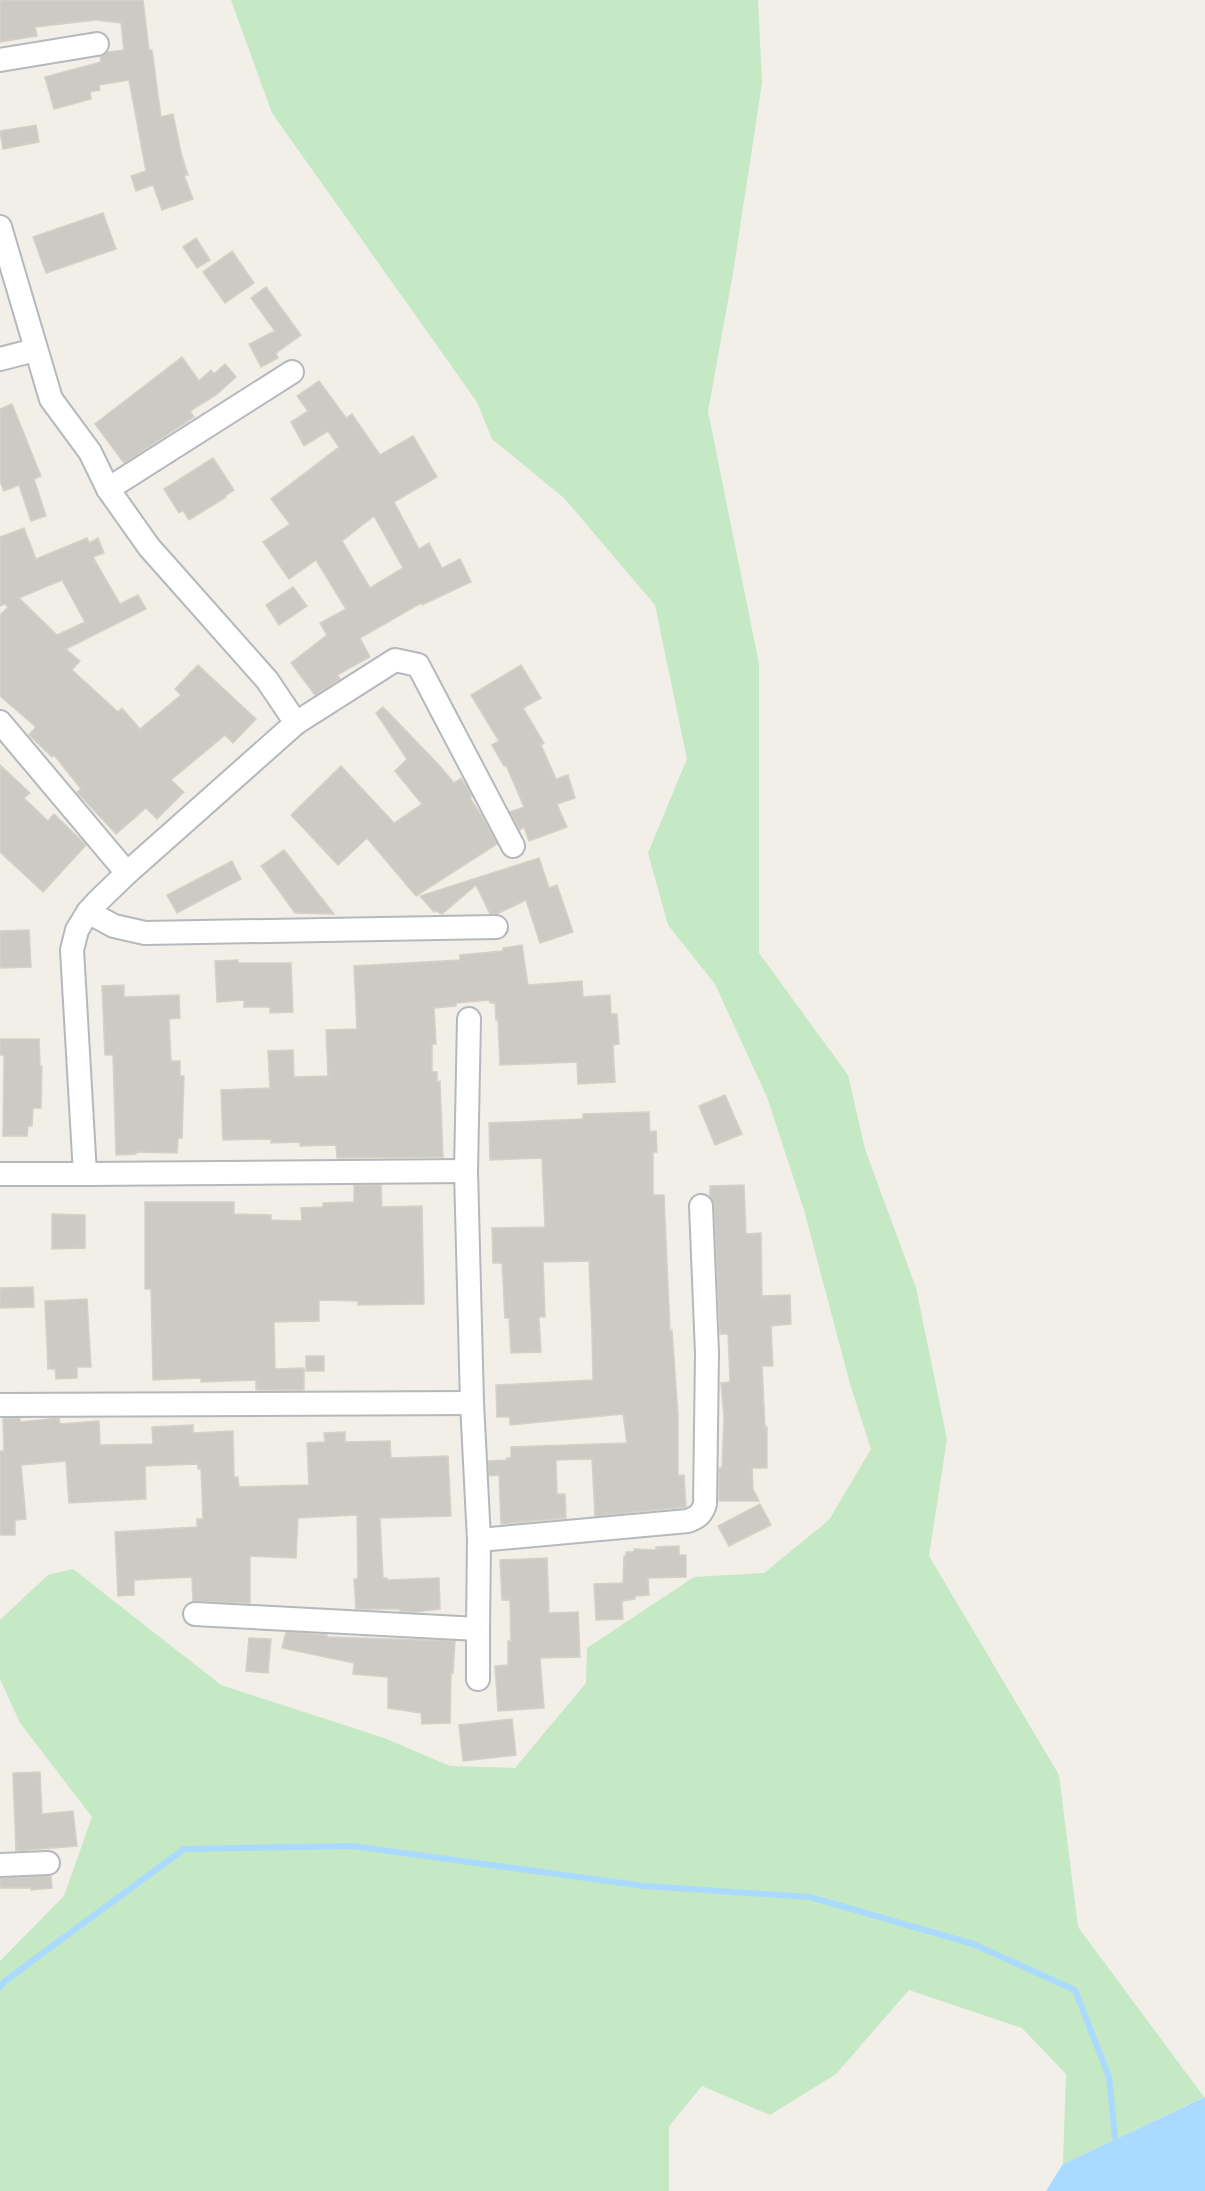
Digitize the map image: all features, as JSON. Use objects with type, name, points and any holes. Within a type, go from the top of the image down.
[{"type":"street","points":[[0,60],[98,44]]},
{"type":"street","points":[[0,227],[51,399],[90,452],[108,489],[149,547],[267,680],[296,723]]},
{"type":"street","points":[[0,359],[35,350]]},
{"type":"street","points":[[108,489],[292,372]]},
{"type":"street","points":[[85,1174],[72,950],[77,930],[88,912],[127,873],[296,723],[395,660],[418,665],[513,846]]},
{"type":"street","points":[[0,722],[127,873]]},
{"type":"street","points":[[88,912],[114,926],[145,933],[496,927]]},
{"type":"street","points":[[469,1019],[466,1171],[472,1403],[479,1540],[478,1678]]},
{"type":"street","points":[[0,1174],[466,1171]]},
{"type":"street","points":[[479,1540],[688,1521],[697,1518],[703,1512],[707,1353],[701,1206]]},
{"type":"street","points":[[0,1405],[472,1403]]},
{"type":"street","points":[[195,1614],[478,1629]]},
{"type":"street","points":[[0,1865],[48,1863]]},
{"type":"green space","points":[[231,0],[758,0],[762,83],[733,273],[708,411],[759,664],[759,953],[848,1075],[865,1149],[916,1288],[947,1439],[929,1556],[1059,1775],[1078,1927],[1204,2097],[1063,2164],[1066,2074],[1022,2028],[909,1990],[836,2074],[770,2115],[702,2086],[669,2126],[669,2191],[0,2191],[0,1961],[64,1896],[92,1817],[20,1723],[0,1679],[0,1620],[48,1575],[73,1569],[221,1685],[384,1738],[450,1766],[515,1768],[586,1683],[587,1648],[694,1577],[764,1573],[829,1520],[871,1449],[850,1384],[804,1210],[767,1097],[715,984],[668,925],[648,853],[687,759],[655,605],[564,498],[492,439],[477,402],[272,113]]},
{"type":"water","points":[[1205,2097],[1205,2191],[1046,2191],[1063,2164]]},
{"type":"building","points":[[0,0],[143,0],[161,117],[173,114],[188,175],[184,175],[193,199],[162,210],[153,185],[136,191],[131,176],[146,171],[129,80],[99,85],[100,90],[90,92],[91,99],[54,109],[45,77],[101,62],[100,57],[108,52],[124,50],[121,23],[96,20],[35,27],[37,36],[0,42]]},
{"type":"building","points":[[36,125],[39,142],[3,149],[0,131]]},
{"type":"building","points":[[103,213],[116,249],[46,273],[33,237]]},
{"type":"building","points":[[196,238],[210,260],[197,268],[183,247]]},
{"type":"building","points":[[232,251],[254,283],[225,303],[203,272]]},
{"type":"building","points":[[266,287],[301,335],[276,353],[278,358],[261,367],[249,344],[275,331],[251,298]]},
{"type":"building","points":[[182,357],[199,381],[211,370],[214,374],[225,364],[236,377],[216,395],[190,411],[194,417],[124,463],[95,424]]},
{"type":"building","points":[[319,381],[346,418],[352,414],[380,455],[413,436],[437,477],[394,502],[419,549],[429,543],[442,568],[460,559],[471,582],[422,605],[421,603],[360,638],[370,657],[337,675],[340,679],[315,695],[291,663],[327,635],[320,623],[346,609],[316,560],[289,579],[263,542],[290,524],[271,499],[339,447],[328,431],[304,446],[291,422],[308,411],[297,396]],"holes":[[[374,516],[403,568],[370,588],[342,541]]]},
{"type":"building","points":[[12,404],[41,476],[34,479],[46,516],[31,521],[19,485],[4,491],[0,481],[0,409]]},
{"type":"building","points":[[213,458],[234,490],[189,520],[183,510],[179,513],[164,489]]},
{"type":"building","points":[[24,528],[36,559],[87,538],[89,543],[98,538],[104,553],[93,557],[120,604],[138,595],[146,609],[66,649],[80,661],[72,670],[118,712],[122,708],[140,729],[181,695],[175,689],[198,665],[256,719],[233,743],[225,735],[171,780],[184,792],[157,819],[146,808],[116,834],[77,792],[81,789],[54,755],[52,757],[29,735],[36,727],[0,696],[0,615],[8,607],[5,604],[0,606],[0,537]],"holes":[[[62,580],[85,622],[57,635],[19,598]]]},
{"type":"building","points":[[293,587],[307,606],[279,625],[266,605]]},
{"type":"building","points":[[521,665],[541,698],[523,708],[544,743],[541,745],[556,779],[568,775],[575,798],[557,804],[567,827],[529,841],[524,827],[520,830],[510,812],[524,807],[506,765],[504,766],[492,745],[499,741],[471,695]]},
{"type":"building","points":[[383,707],[454,783],[461,778],[497,844],[416,896],[367,838],[338,865],[291,815],[341,766],[394,823],[422,804],[395,771],[407,759],[376,713]]},
{"type":"building","points":[[0,765],[30,793],[24,798],[48,821],[54,814],[86,845],[43,892],[0,852]]},
{"type":"building","points":[[284,850],[334,914],[295,913],[261,866]]},
{"type":"building","points":[[539,858],[549,888],[557,885],[573,932],[540,943],[526,900],[497,914],[490,914],[476,885],[442,914],[434,912],[420,896]]},
{"type":"building","points":[[232,861],[241,879],[177,913],[167,895]]},
{"type":"building","points":[[29,930],[31,967],[0,968],[0,931]]},
{"type":"building","points":[[522,945],[528,985],[582,981],[583,997],[610,995],[611,1014],[617,1014],[619,1044],[613,1045],[615,1082],[578,1084],[577,1062],[500,1065],[495,1003],[490,1003],[490,1000],[456,1003],[456,1006],[434,1008],[436,1044],[432,1044],[432,1072],[437,1072],[437,1082],[440,1081],[443,1157],[337,1158],[336,1145],[300,1146],[300,1142],[271,1143],[271,1139],[223,1140],[221,1090],[270,1088],[268,1051],[293,1050],[294,1077],[328,1076],[326,1030],[357,1029],[354,966],[460,960],[460,955],[503,951],[503,948]]},
{"type":"building","points":[[238,960],[238,963],[291,963],[293,1012],[270,1013],[270,1007],[244,1007],[244,1000],[217,1002],[215,961]]},
{"type":"building","points":[[124,985],[124,997],[179,995],[180,1018],[169,1019],[171,1061],[180,1061],[180,1076],[184,1076],[182,1138],[178,1138],[177,1153],[136,1152],[136,1154],[116,1155],[113,1055],[105,1055],[102,986]]},
{"type":"building","points":[[0,1039],[39,1039],[40,1066],[42,1066],[41,1108],[33,1108],[32,1126],[28,1126],[27,1136],[3,1136],[4,1055],[0,1055]]},
{"type":"building","points":[[725,1095],[742,1134],[715,1145],[699,1106]]},
{"type":"building","points":[[649,1112],[650,1132],[656,1131],[657,1152],[653,1152],[653,1195],[664,1195],[670,1331],[672,1330],[678,1415],[678,1476],[684,1475],[686,1507],[595,1516],[592,1459],[556,1460],[557,1494],[565,1494],[566,1518],[501,1524],[499,1475],[489,1476],[488,1461],[511,1458],[511,1447],[627,1443],[623,1414],[510,1425],[510,1417],[497,1417],[496,1385],[593,1380],[592,1334],[589,1261],[543,1262],[545,1317],[539,1317],[541,1352],[511,1353],[509,1318],[505,1318],[502,1263],[493,1263],[492,1228],[545,1227],[542,1158],[490,1160],[489,1123],[583,1119],[583,1114]]},
{"type":"building","points":[[354,1185],[381,1185],[382,1207],[422,1206],[424,1304],[358,1305],[358,1301],[319,1300],[319,1321],[274,1322],[275,1369],[304,1368],[304,1390],[256,1390],[256,1380],[201,1382],[201,1378],[153,1380],[151,1289],[145,1289],[145,1202],[234,1202],[234,1214],[271,1215],[271,1220],[302,1221],[301,1208],[323,1207],[323,1203],[354,1202]]},
{"type":"building","points":[[744,1185],[746,1234],[761,1233],[762,1296],[790,1295],[791,1324],[771,1326],[773,1366],[762,1366],[765,1427],[767,1427],[767,1468],[752,1468],[753,1489],[759,1501],[719,1501],[719,1468],[722,1468],[724,1418],[721,1383],[730,1382],[728,1334],[720,1334],[714,1205],[710,1196],[710,1186]]},
{"type":"building","points":[[52,1214],[85,1215],[85,1248],[52,1249]]},
{"type":"building","points":[[33,1287],[34,1307],[0,1308],[0,1288]]},
{"type":"building","points":[[87,1299],[91,1367],[77,1367],[77,1378],[56,1379],[55,1369],[48,1369],[45,1301]]},
{"type":"building","points":[[306,1356],[324,1356],[324,1371],[306,1371]]},
{"type":"building","points":[[3,1418],[20,1418],[20,1422],[59,1418],[60,1424],[99,1421],[100,1445],[153,1444],[152,1427],[193,1425],[193,1433],[233,1431],[234,1477],[238,1477],[239,1487],[309,1485],[307,1443],[325,1442],[324,1433],[345,1432],[345,1442],[390,1441],[391,1458],[448,1456],[451,1516],[380,1518],[383,1578],[387,1580],[439,1578],[440,1609],[415,1612],[400,1611],[400,1609],[356,1609],[354,1579],[358,1579],[357,1515],[298,1518],[296,1558],[250,1556],[250,1603],[193,1601],[192,1577],[134,1580],[134,1595],[118,1596],[115,1532],[197,1527],[197,1519],[203,1519],[201,1469],[198,1469],[198,1464],[145,1466],[146,1499],[69,1503],[66,1461],[21,1465],[26,1519],[15,1520],[15,1535],[0,1535],[0,1451],[4,1451]]},
{"type":"building","points":[[760,1504],[771,1525],[729,1546],[718,1526]]},
{"type":"building","points":[[679,1546],[679,1555],[686,1555],[686,1577],[648,1578],[649,1595],[635,1596],[635,1599],[622,1601],[623,1619],[596,1620],[594,1584],[623,1583],[626,1552],[634,1552],[634,1549],[656,1550],[656,1547]]},
{"type":"building","points":[[547,1558],[549,1613],[578,1612],[580,1657],[540,1658],[544,1708],[498,1711],[495,1666],[508,1665],[508,1641],[511,1641],[510,1600],[502,1600],[500,1560]]},
{"type":"building","points":[[286,1632],[327,1635],[327,1637],[455,1641],[453,1673],[451,1673],[450,1723],[422,1724],[421,1713],[388,1708],[388,1677],[353,1674],[354,1663],[282,1648]]},
{"type":"building","points":[[249,1638],[271,1639],[268,1673],[246,1671]]},
{"type":"building","points":[[512,1719],[516,1755],[463,1761],[459,1725]]},
{"type":"building","points":[[40,1772],[42,1814],[73,1811],[77,1846],[16,1851],[13,1773]]},
{"type":"building","points":[[51,1876],[52,1888],[31,1890],[31,1888],[0,1888],[0,1878]]},
{"type":"waterway","points":[[0,1987],[5,1981],[184,1849],[352,1846],[644,1886],[810,1897],[973,1944],[1075,1990],[1109,2077],[1116,2147]]}]
